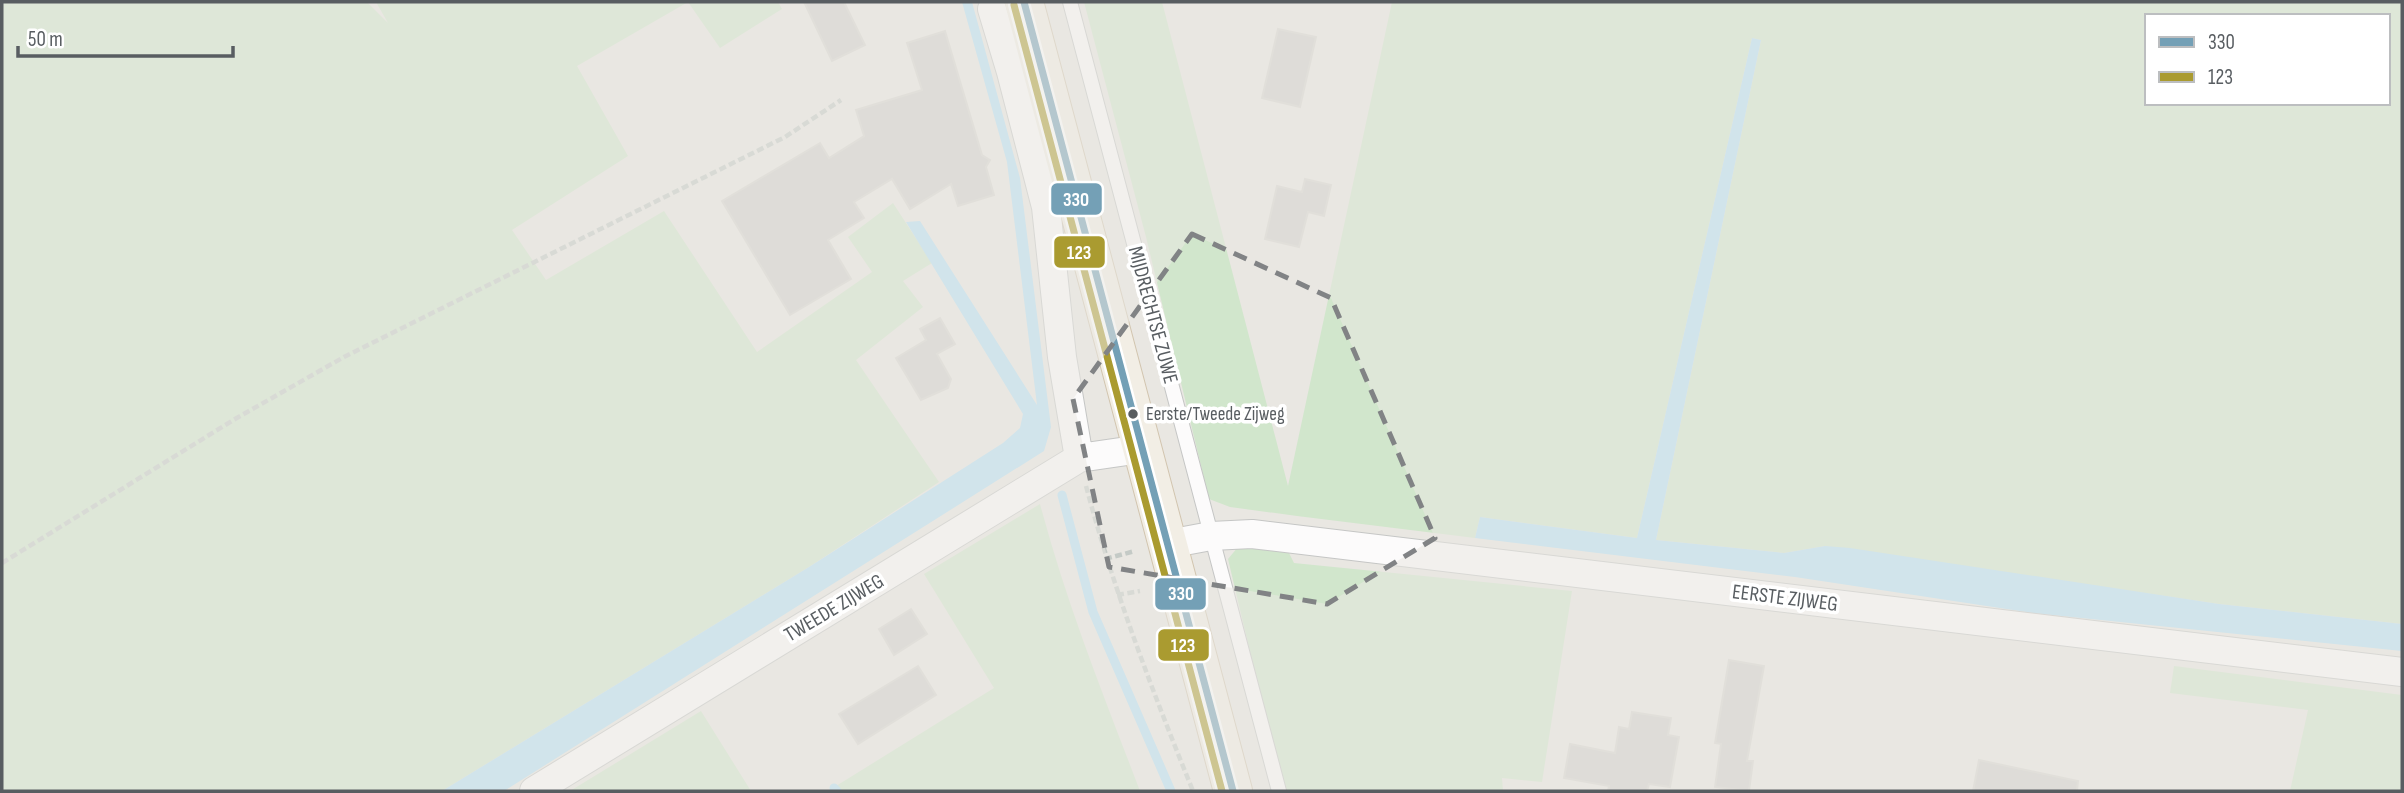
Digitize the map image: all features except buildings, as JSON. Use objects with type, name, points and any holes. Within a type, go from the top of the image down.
[{"type":"main road","points":[[1008,5],[1141,449],[1233,791]]},
{"type":"street","points":[[1008,5],[1011,72],[1046,207],[1062,357],[1079,458]]},
{"type":"street","name":"TWEEDE ZIJWEG","points":[[534,791],[1079,458],[1141,449]]},
{"type":"street","name":"EERSTE ZIJWEG","points":[[1168,544],[1211,536],[1266,536],[2402,672]]},
{"type":"lane","name":"MIJDRECHTSE ZUWE","points":[[1070,2],[1279,791]]},
{"type":"path","points":[[2,563],[235,419],[344,358],[773,144],[841,100]]},
{"type":"path","points":[[1079,458],[1117,595],[1138,655],[1193,791]]},
{"type":"path","points":[[1117,595],[1140,591]]},
{"type":"highlighted area","points":[[1192,234],[1331,298],[1435,538],[1327,604],[1109,567],[1073,399]]},
{"type":"green space","points":[[2,2],[367,2],[388,23],[376,2],[688,2],[577,66],[628,156],[512,230],[546,280],[664,211],[757,352],[872,272],[848,237],[893,203],[932,263],[903,281],[923,307],[856,360],[939,482],[809,567],[442,791],[2,791]]},
{"type":"green space","points":[[688,2],[778,2],[782,9],[720,48]]},
{"type":"green space","points":[[1084,2],[1162,2],[1288,486],[1392,2],[2402,2],[2402,624],[2219,604],[1825,546],[1784,553],[1656,540],[1761,40],[1752,38],[1637,538],[1480,517],[1475,538],[1230,507],[1209,499],[1146,237]]},
{"type":"green space","points":[[1040,504],[1074,614],[1140,791],[828,791],[994,688],[924,574]]},
{"type":"green space","points":[[1238,547],[1286,547],[1294,563],[1572,591],[1542,782],[1502,778],[1503,791],[1283,791],[1228,559]]},
{"type":"green space","points":[[2174,666],[2402,695],[2402,791],[2290,791],[2308,710],[2170,693]]},
{"type":"green space","points":[[701,711],[751,791],[570,791]]},
{"type":"water","points":[[962,2],[972,2],[1020,178],[1051,427],[1044,451],[504,791],[442,791],[809,567],[1003,443],[1020,428],[1023,414],[906,222],[920,221],[1037,405],[1007,162]]},
{"type":"water","points":[[1752,38],[1761,40],[1656,540],[1784,553],[1825,546],[1850,548],[2219,604],[2402,624],[2402,651],[2033,613],[1795,577],[1475,538],[1480,517],[1637,538]]},
{"type":"waterway","points":[[1062,495],[1093,612],[1171,791]]},
{"type":"waterway","points":[[834,788],[837,791]]},
{"type":"transit line","name":"330","points":[[1024,2],[1233,791]]},
{"type":"transit line","name":"123","points":[[1014,5],[1222,791]]},
{"type":"place","name":"Eerste/Tweede Zijweg","points":[[1133,414]]}]
